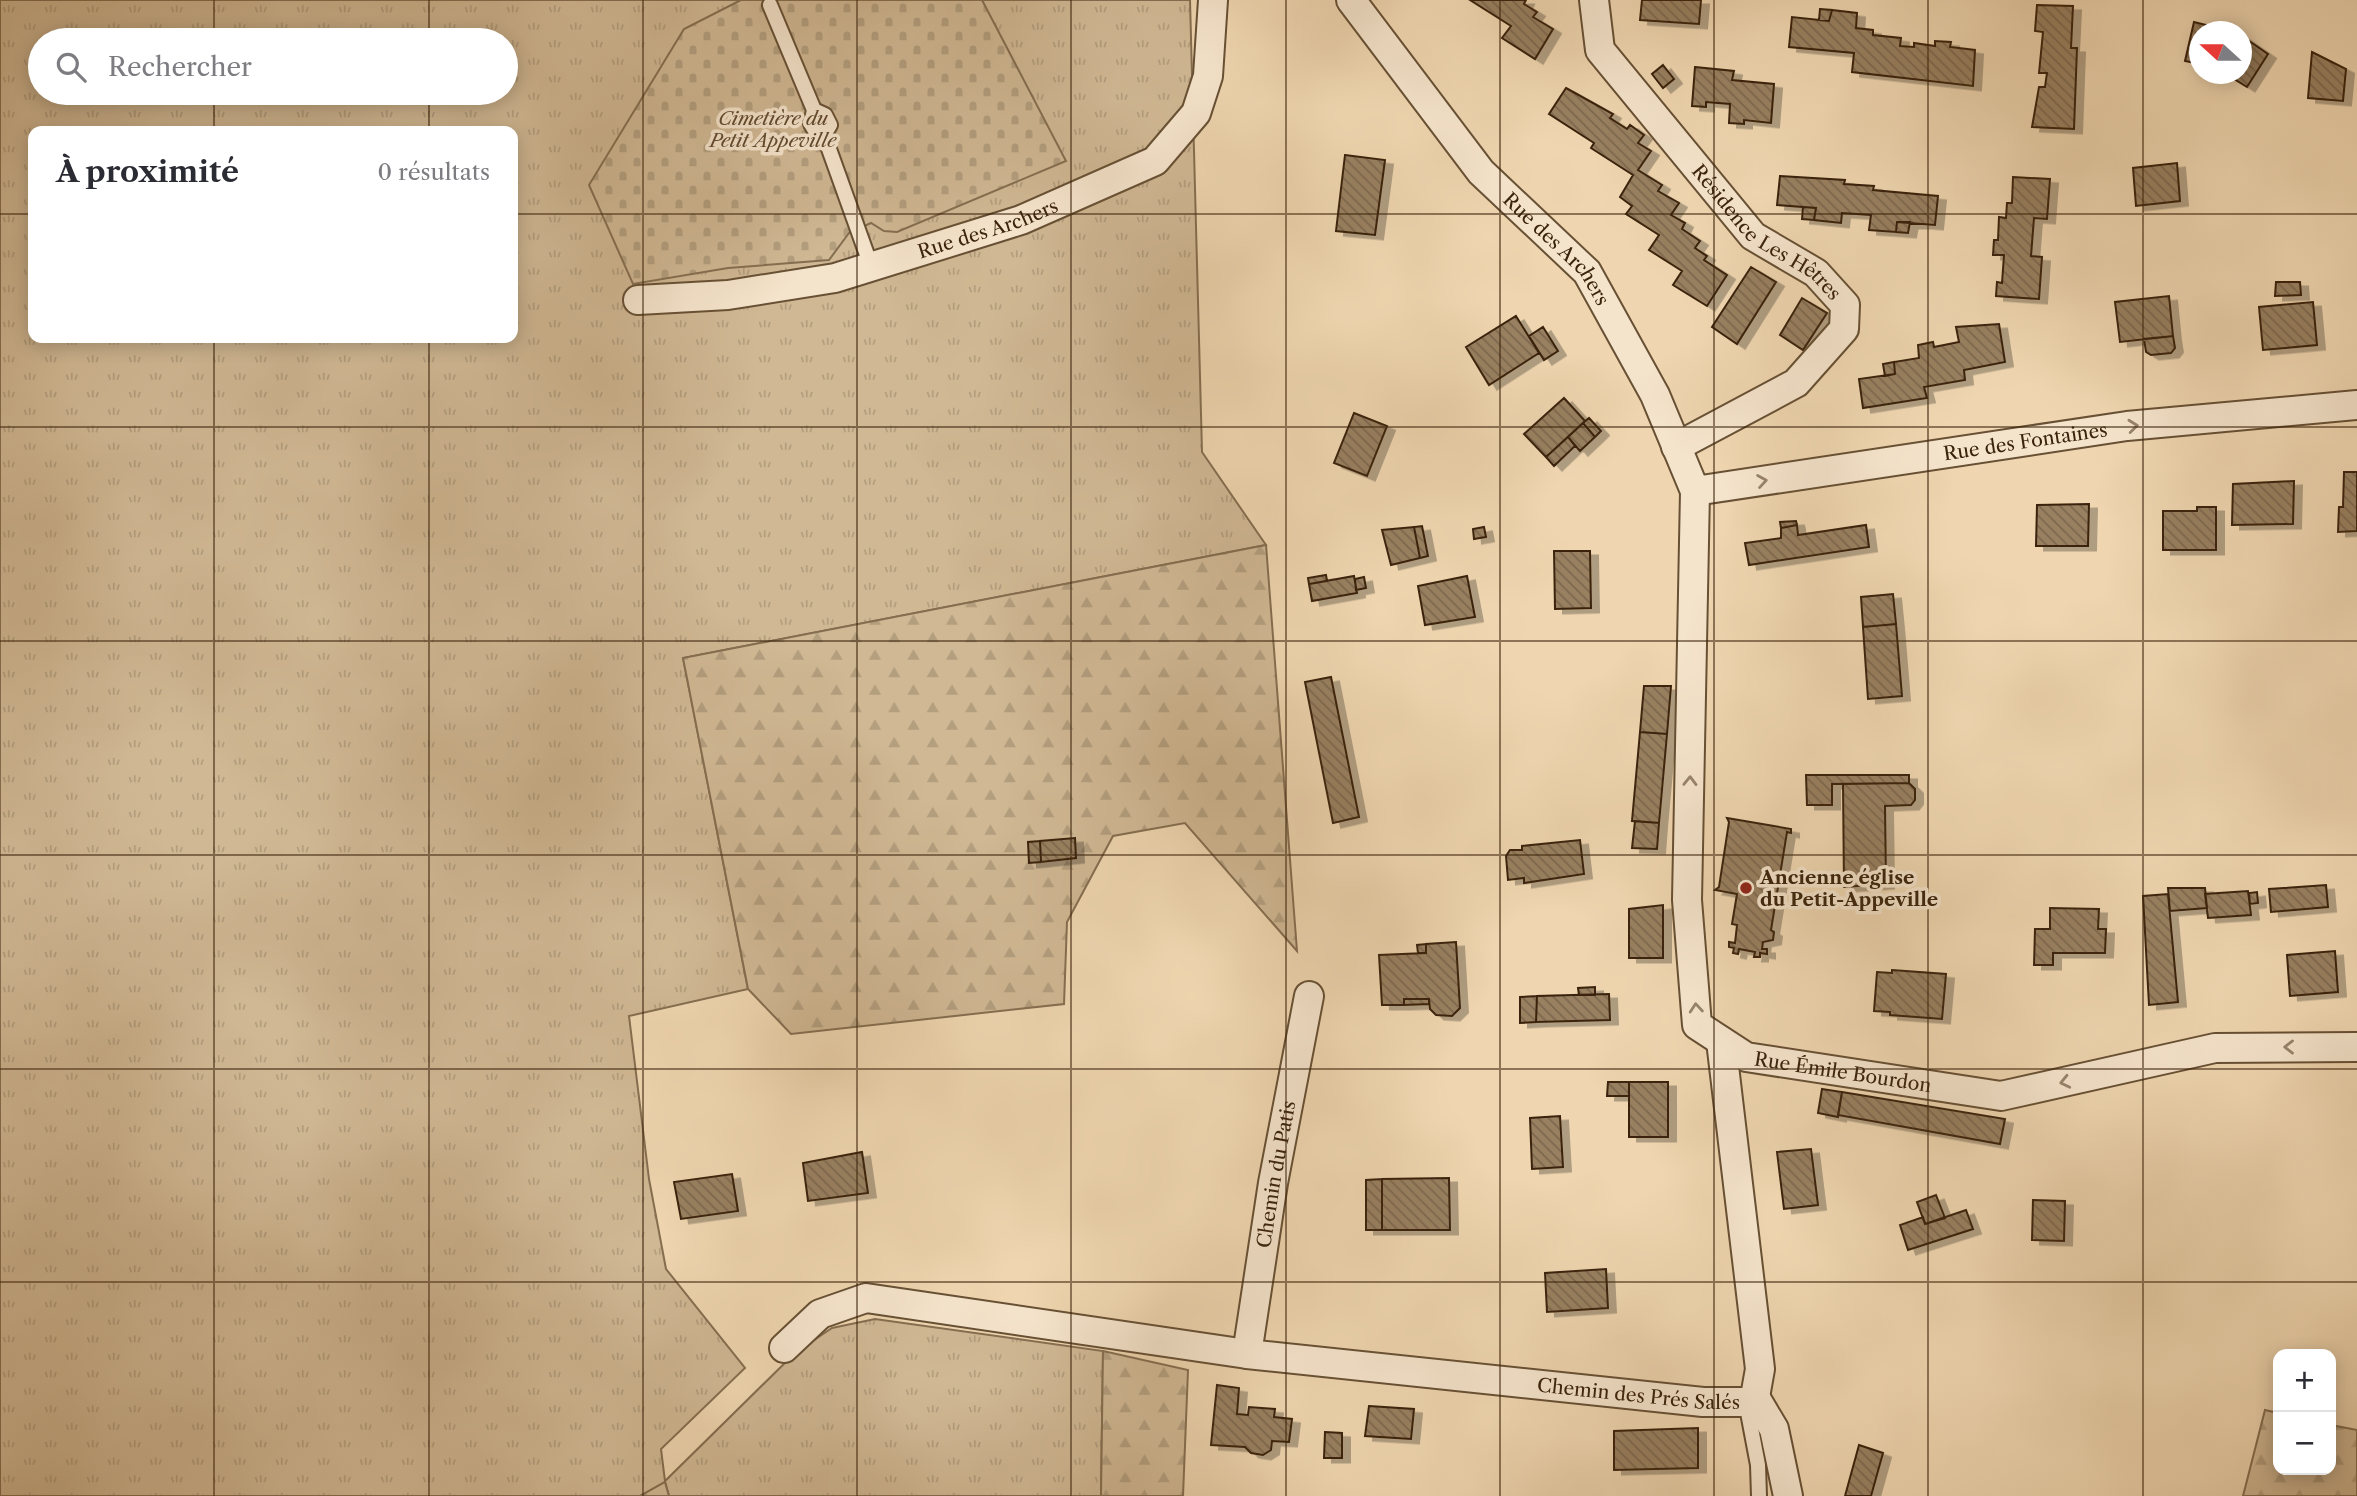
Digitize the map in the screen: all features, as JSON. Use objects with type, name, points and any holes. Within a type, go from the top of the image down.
[{"type":"street","name":"Rue des Archers","points":[[638,300],[728,295],[835,278],[1021,220],[1155,161],[1196,113],[1208,76],[1213,0]]},
{"type":"street","name":"Rue des Archers","points":[[1351,0],[1481,173],[1587,272],[1655,395],[1695,491]]},
{"type":"street","name":"Résidence Les Hêtres","points":[[1594,0],[1600,50],[1753,236],[1816,273],[1845,305],[1844,329],[1797,383],[1676,447]]},
{"type":"street","name":"Rue des Fontaines","points":[[1695,491],[2127,426],[2357,405]]},
{"type":"street","name":"Rue Émile Bourdon","points":[[1695,491],[1687,900],[1697,1025],[1746,1057],[2001,1096],[2215,1048],[2357,1047]]},
{"type":"street","name":"Chemin du Patis","points":[[1247,1354],[1273,1183],[1309,996]]},
{"type":"street","name":"Chemin des Prés Salés","points":[[784,1348],[821,1314],[866,1298],[1247,1354],[1703,1402],[1751,1399],[1760,1369],[1721,1041]]},
{"type":"street","points":[[1751,1399],[1774,1429],[1788,1496]]},
{"type":"lane","points":[[770,5],[814,110],[825,115],[830,125],[824,135],[871,266]]},
{"type":"lane","points":[[1751,1399],[1759,1496]]},
{"type":"green space","points":[[0,0],[1190,0],[1202,452],[1266,545],[683,658],[748,989],[629,1016],[649,1179],[666,1269],[745,1368],[661,1449],[665,1481],[795,1353],[832,1328],[875,1319],[1103,1351],[1101,1496],[669,1496],[665,1482],[640,1496],[0,1496]]},
{"type":"green space","name":"Cimetière du Petit Appeville","points":[[741,0],[982,0],[1066,161],[897,232],[884,231],[871,223],[849,233],[829,260],[728,268],[633,284],[589,185],[684,29]]},
{"type":"green space","points":[[1266,545],[1297,951],[1185,823],[1113,836],[1067,922],[1064,1004],[791,1034],[748,989],[683,658]]},
{"type":"green space","points":[[1103,1351],[1188,1370],[1183,1496],[1101,1496]]},
{"type":"green space","points":[[2265,1410],[2273,1412],[2273,1475],[2336,1475],[2336,1426],[2357,1430],[2357,1496],[2243,1496]]},
{"type":"green space","points":[[665,1482],[669,1496],[640,1496]]},
{"type":"building","points":[[1470,0],[1526,0],[1524,4],[1537,12],[1533,17],[1553,29],[1535,59],[1502,38],[1511,26]]},
{"type":"building","points":[[1642,0],[1701,0],[1699,24],[1640,20]]},
{"type":"building","points":[[2037,5],[2073,6],[2071,48],[2077,48],[2074,129],[2032,127],[2039,87],[2045,87],[2047,73],[2039,73],[2043,32],[2035,31]]},
{"type":"building","points":[[1820,9],[1832,10],[1829,21],[1819,20]]},
{"type":"building","points":[[1832,10],[1857,13],[1856,28],[1873,30],[1873,35],[1901,38],[1900,46],[1914,47],[1914,43],[1935,46],[1935,41],[1951,42],[1950,47],[1975,50],[1973,86],[1852,72],[1854,53],[1789,47],[1792,17],[1829,21]]},
{"type":"building","points":[[2252,43],[2268,54],[2252,79]]},
{"type":"building","points":[[2189,44],[2189,62],[2185,61]]},
{"type":"building","points":[[2312,52],[2346,69],[2343,101],[2308,98]]},
{"type":"building","points":[[1663,65],[1674,79],[1663,88],[1652,74]]},
{"type":"building","points":[[1695,67],[1734,71],[1732,80],[1774,84],[1771,123],[1744,120],[1744,124],[1729,123],[1730,104],[1706,102],[1706,107],[1692,106]]},
{"type":"building","points":[[1566,88],[1613,114],[1610,118],[1627,129],[1630,125],[1644,135],[1638,143],[1651,151],[1638,170],[1662,185],[1658,191],[1679,203],[1671,215],[1685,223],[1682,229],[1700,241],[1695,248],[1707,256],[1704,260],[1727,275],[1707,306],[1673,285],[1682,271],[1649,250],[1659,235],[1626,214],[1632,206],[1620,197],[1633,175],[1591,148],[1594,143],[1549,114]]},
{"type":"building","points":[[1345,155],[1385,160],[1375,235],[1336,231]]},
{"type":"building","points":[[2177,163],[2180,201],[2136,206],[2133,168]]},
{"type":"building","points":[[1780,176],[1845,180],[1844,184],[1874,186],[1873,190],[1938,196],[1935,225],[1897,222],[1896,232],[1869,230],[1871,215],[1842,213],[1841,223],[1814,220],[1816,208],[1777,205]]},
{"type":"building","points":[[2013,177],[2050,179],[2047,219],[2034,218],[2031,256],[2042,257],[2039,299],[1996,296],[1997,282],[2002,283],[2004,255],[1993,255],[1994,240],[1998,240],[1999,217],[2006,218],[2007,203],[2012,203]]},
{"type":"building","points":[[1803,207],[1816,208],[1814,220],[1802,219]]},
{"type":"building","points":[[1897,222],[1910,222],[1908,233],[1896,232]]},
{"type":"building","points":[[1751,267],[1776,282],[1737,344],[1712,327]]},
{"type":"building","points":[[2276,282],[2300,282],[2301,295],[2275,296]]},
{"type":"building","points":[[2169,296],[2173,336],[2120,342],[2115,302]]},
{"type":"building","points":[[1802,298],[1827,313],[1803,350],[1780,335]]},
{"type":"building","points":[[2313,302],[2317,345],[2263,350],[2259,307]]},
{"type":"building","points":[[1516,316],[1539,353],[1489,385],[1466,347]]},
{"type":"building","points":[[1999,324],[2005,362],[1964,370],[1965,380],[1924,387],[1927,398],[1863,408],[1859,379],[1895,374],[1894,362],[1919,358],[1918,345],[1933,342],[1934,347],[1959,342],[1956,327]]},
{"type":"building","points":[[1543,327],[1558,351],[1544,360],[1529,336]]},
{"type":"building","points":[[2173,336],[2175,348],[2171,353],[2151,355],[2146,352],[2144,339]]},
{"type":"building","points":[[1894,362],[1895,374],[1885,376],[1883,364]]},
{"type":"building","points":[[1564,398],[1585,421],[1546,457],[1524,434]]},
{"type":"building","points":[[1354,413],[1387,426],[1367,476],[1334,463]]},
{"type":"building","points":[[1589,418],[1601,431],[1595,437],[1583,423]]},
{"type":"building","points":[[1583,423],[1595,437],[1580,451],[1568,437]]},
{"type":"building","points":[[1568,437],[1575,446],[1554,466],[1546,457]]},
{"type":"building","points":[[2344,472],[2357,472],[2357,531],[2338,532],[2339,507],[2343,507]]},
{"type":"building","points":[[2294,481],[2293,524],[2232,525],[2233,484]]},
{"type":"building","points":[[2089,504],[2088,546],[2036,546],[2037,505]]},
{"type":"building","points":[[2197,507],[2216,507],[2216,550],[2163,550],[2163,511],[2197,511]]},
{"type":"building","points":[[1796,521],[1797,525],[1781,528],[1780,522]]},
{"type":"building","points":[[1797,525],[1798,535],[1866,525],[1869,547],[1749,565],[1745,543],[1781,538],[1781,528]]},
{"type":"building","points":[[1422,526],[1428,556],[1420,558],[1414,527]]},
{"type":"building","points":[[1414,527],[1420,558],[1391,565],[1382,530]]},
{"type":"building","points":[[1484,527],[1486,537],[1474,539],[1473,529]]},
{"type":"building","points":[[1554,551],[1590,551],[1591,608],[1555,609]]},
{"type":"building","points":[[1326,575],[1327,581],[1309,584],[1308,578]]},
{"type":"building","points":[[1354,576],[1357,593],[1312,601],[1309,584]]},
{"type":"building","points":[[1467,576],[1475,617],[1425,625],[1418,586]]},
{"type":"building","points":[[1364,577],[1366,588],[1356,590],[1355,579]]},
{"type":"building","points":[[1893,594],[1896,624],[1863,627],[1861,597]]},
{"type":"building","points":[[1896,624],[1902,696],[1868,699],[1863,627]]},
{"type":"building","points":[[1331,677],[1359,817],[1333,823],[1305,682]]},
{"type":"building","points":[[1644,686],[1671,686],[1667,734],[1640,732]]},
{"type":"building","points":[[1640,732],[1667,734],[1659,823],[1632,821]]},
{"type":"building","points":[[1806,775],[1909,775],[1909,783],[1832,784],[1832,805],[1807,805]]},
{"type":"building","points":[[1909,783],[1915,789],[1915,800],[1911,805],[1885,806],[1886,884],[1844,887],[1843,784]]},
{"type":"building","name":"Ancienne église du Petit-Appeville","points":[[1727,818],[1791,829],[1791,833],[1787,832],[1771,930],[1774,932],[1773,940],[1763,942],[1762,949],[1767,949],[1767,954],[1760,953],[1760,957],[1754,957],[1755,952],[1739,949],[1738,954],[1733,953],[1734,948],[1729,947],[1729,942],[1735,943],[1737,925],[1732,924],[1737,894],[1715,890],[1719,887],[1729,822]]},
{"type":"building","points":[[1635,821],[1659,823],[1657,849],[1632,848]]},
{"type":"building","points":[[1075,838],[1076,858],[1041,862],[1040,841]]},
{"type":"building","points":[[1580,840],[1584,874],[1524,883],[1524,878],[1508,880],[1506,856],[1510,850],[1522,850],[1522,846]]},
{"type":"building","points":[[1040,841],[1041,862],[1029,863],[1028,842]]},
{"type":"building","points":[[2326,885],[2328,907],[2271,912],[2269,889]]},
{"type":"building","points":[[2168,888],[2205,888],[2207,908],[2170,911]]},
{"type":"building","points":[[2248,891],[2251,915],[2208,918],[2205,894]]},
{"type":"building","points":[[2257,892],[2258,903],[2250,904],[2249,893]]},
{"type":"building","points":[[2168,894],[2178,1002],[2149,1005],[2143,896]]},
{"type":"building","points":[[1663,905],[1663,958],[1629,958],[1629,909]]},
{"type":"building","points":[[2050,908],[2099,909],[2098,929],[2106,929],[2105,953],[2053,953],[2053,965],[2034,965],[2035,929],[2050,929]]},
{"type":"building","points":[[1456,942],[1460,1008],[1452,1016],[1436,1015],[1430,1009],[1429,999],[1404,999],[1404,1005],[1382,1005],[1379,955],[1426,953],[1426,944]]},
{"type":"building","points":[[1426,944],[1426,953],[1418,953],[1417,945]]},
{"type":"building","points":[[2335,951],[2338,992],[2290,996],[2287,955]]},
{"type":"building","points":[[1892,970],[1946,974],[1942,1019],[1890,1015],[1890,1012],[1874,1011],[1877,972],[1892,973]]},
{"type":"building","points":[[1595,987],[1595,995],[1579,995],[1578,988]]},
{"type":"building","points":[[1609,994],[1610,1020],[1536,1022],[1537,996]]},
{"type":"building","points":[[1537,996],[1536,1022],[1520,1023],[1520,997]]},
{"type":"building","points":[[1404,999],[1429,999],[1429,1004],[1404,1005]]},
{"type":"building","points":[[1608,1082],[1629,1082],[1629,1096],[1607,1096]]},
{"type":"building","points":[[1629,1082],[1668,1082],[1668,1137],[1629,1137]]},
{"type":"building","points":[[1822,1089],[1842,1092],[1838,1117],[1818,1113]]},
{"type":"building","points":[[1842,1092],[2005,1119],[2000,1144],[1838,1115]]},
{"type":"building","points":[[1560,1116],[1563,1167],[1532,1169],[1530,1118]]},
{"type":"building","points":[[1811,1149],[1818,1205],[1784,1209],[1777,1152]]},
{"type":"building","points":[[862,1152],[868,1193],[808,1201],[803,1163]]},
{"type":"building","points":[[732,1174],[738,1211],[681,1219],[674,1182]]},
{"type":"building","points":[[1449,1178],[1450,1230],[1382,1230],[1382,1179]]},
{"type":"building","points":[[1382,1179],[1382,1230],[1366,1230],[1366,1180]]},
{"type":"building","points":[[1936,1195],[1945,1218],[1925,1224],[1917,1202]]},
{"type":"building","points":[[2033,1200],[2065,1201],[2064,1241],[2032,1240]]},
{"type":"building","points":[[1966,1210],[1973,1229],[1908,1250],[1900,1225],[1923,1217],[1925,1224]]},
{"type":"building","points":[[1606,1269],[1608,1308],[1547,1312],[1545,1273]]},
{"type":"building","points":[[1217,1385],[1239,1388],[1237,1414],[1248,1415],[1249,1407],[1275,1409],[1274,1417],[1292,1419],[1289,1442],[1272,1441],[1271,1450],[1263,1455],[1251,1453],[1245,1447],[1211,1445]]},
{"type":"building","points":[[1369,1406],[1414,1409],[1411,1439],[1365,1436]]},
{"type":"building","points":[[1698,1428],[1698,1468],[1614,1470],[1614,1431]]},
{"type":"building","points":[[1325,1432],[1342,1433],[1342,1458],[1324,1458]]},
{"type":"building","points":[[1859,1445],[1883,1453],[1871,1496],[1845,1496]]},
{"type":"place","name":"Ancienne église du Petit-Appeville","points":[[1746,888]]}]
